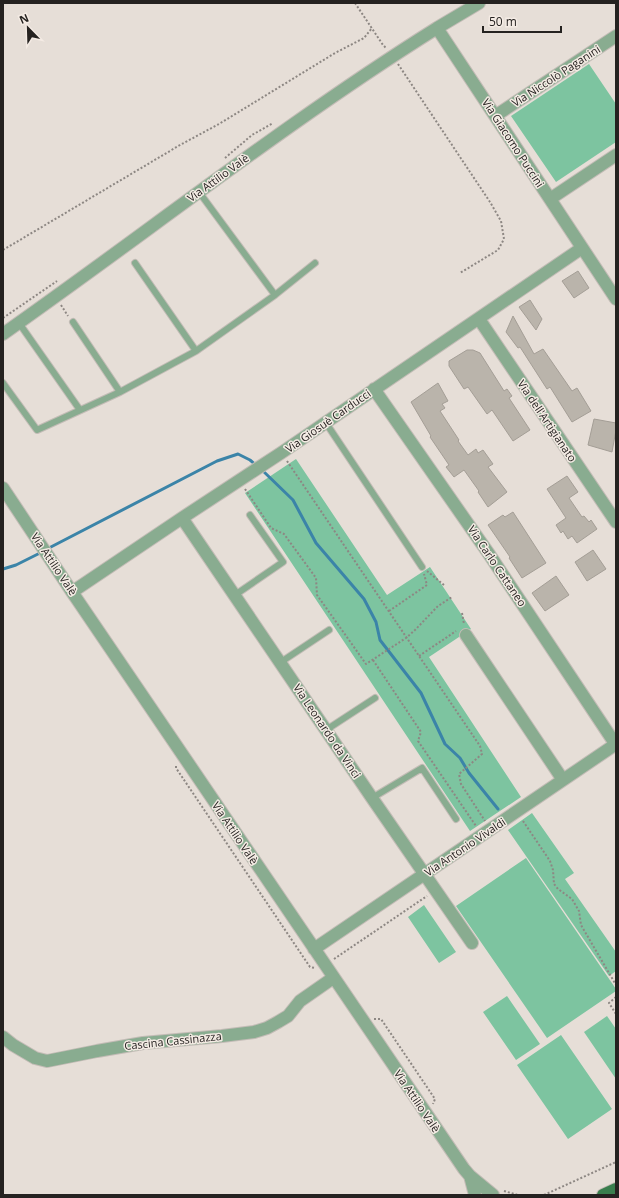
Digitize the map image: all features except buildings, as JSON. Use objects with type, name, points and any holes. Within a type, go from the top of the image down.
[{"type":"main road","points":[[603,1195],[616,1189]]},
{"type":"street","points":[[438,28],[480,3]]},
{"type":"street","name":"Via Attilio Valè","points":[[3,334],[390,52],[438,28]]},
{"type":"street","name":"Via Giacomo Puccini","points":[[438,28],[582,248],[612,284],[616,299]]},
{"type":"street","name":"Via Niccolò Paganini","points":[[496,116],[616,36]]},
{"type":"street","points":[[550,199],[616,155]]},
{"type":"street","name":"Via Giosuè Carducci","points":[[72,592],[269,462],[582,248]]},
{"type":"street","name":"Via dell'Artigianato","points":[[479,319],[616,522]]},
{"type":"street","name":"Via Carlo Cattaneo","points":[[374,389],[489,554],[616,745]]},
{"type":"street","name":"Via Attilio Valè","points":[[3,488],[333,978],[470,1176],[475,1195]]},
{"type":"street","name":"Via Leonardo da Vinci","points":[[182,518],[472,943]]},
{"type":"street","points":[[466,635],[563,780]]},
{"type":"street","name":"Via Antonio Vivaldi","points":[[314,949],[616,745]]},
{"type":"street","name":"Cascina Cassinazza","points":[[3,1037],[13,1045],[35,1058],[47,1061],[143,1043],[254,1032],[267,1028],[288,1016],[296,1004],[333,978]]},
{"type":"street","name":"Via Attilio Valè","points":[[470,1176],[496,1193]]},
{"type":"lane","points":[[199,192],[275,295]]},
{"type":"lane","points":[[3,383],[37,430],[120,392],[196,352],[275,295],[315,263]]},
{"type":"lane","points":[[135,264],[196,352]]},
{"type":"lane","points":[[73,322],[120,392]]},
{"type":"lane","points":[[19,323],[80,410]]},
{"type":"lane","points":[[326,423],[422,567]]},
{"type":"lane","points":[[235,595],[283,562],[250,515]]},
{"type":"lane","points":[[280,662],[329,630]]},
{"type":"lane","points":[[326,730],[375,698]]},
{"type":"lane","points":[[372,798],[422,768],[456,819]]},
{"type":"path","points":[[355,3],[383,45],[390,52],[490,202],[501,221],[504,239],[498,250],[460,273]]},
{"type":"path","points":[[3,250],[180,145],[219,124],[335,53],[364,38],[372,28]]},
{"type":"path","points":[[55,296],[73,322]]},
{"type":"path","points":[[281,453],[480,746],[482,754],[459,774],[461,784],[486,832]]},
{"type":"path","points":[[240,481],[271,528],[284,534],[316,578],[317,595],[366,664],[406,638],[438,606],[452,597]]},
{"type":"path","points":[[388,611],[427,585],[422,567]]},
{"type":"path","points":[[422,567],[444,585]]},
{"type":"path","points":[[419,656],[456,631],[466,635]]},
{"type":"path","points":[[373,660],[421,732],[418,741],[486,832]]},
{"type":"path","points":[[517,812],[550,861],[553,870],[554,884],[558,889],[572,898],[579,911],[581,925],[616,985]]},
{"type":"path","points":[[332,960],[436,890]]},
{"type":"path","points":[[616,997],[609,1003],[616,1014]]},
{"type":"path","points":[[544,1195],[616,1162]]},
{"type":"path","points":[[496,1193],[518,1195]]},
{"type":"green space","points":[[589,64],[616,104],[616,142],[556,182],[511,116]]},
{"type":"green space","points":[[296,459],[387,595],[430,567],[471,629],[429,657],[521,797],[470,831],[245,493]]},
{"type":"green space","points":[[532,813],[574,873],[565,879],[616,952],[616,971],[609,976],[508,830]]},
{"type":"green space","points":[[526,858],[616,989],[616,991],[547,1038],[456,906]]},
{"type":"green space","points":[[424,905],[456,952],[439,963],[408,917]]},
{"type":"green space","points":[[507,996],[540,1044],[516,1060],[483,1012]]},
{"type":"green space","points":[[607,1016],[616,1029],[616,1079],[584,1032]]},
{"type":"green space","points":[[561,1035],[612,1109],[568,1139],[517,1065]]},
{"type":"waterway","points":[[47,549],[217,461],[238,454],[250,460],[257,466]]},
{"type":"waterway","points":[[262,470],[293,500],[316,543],[364,599],[376,622],[380,640],[421,693],[445,744],[460,758],[469,773],[498,809]]},
{"type":"waterway","points":[[3,569],[16,565],[42,552]]}]
